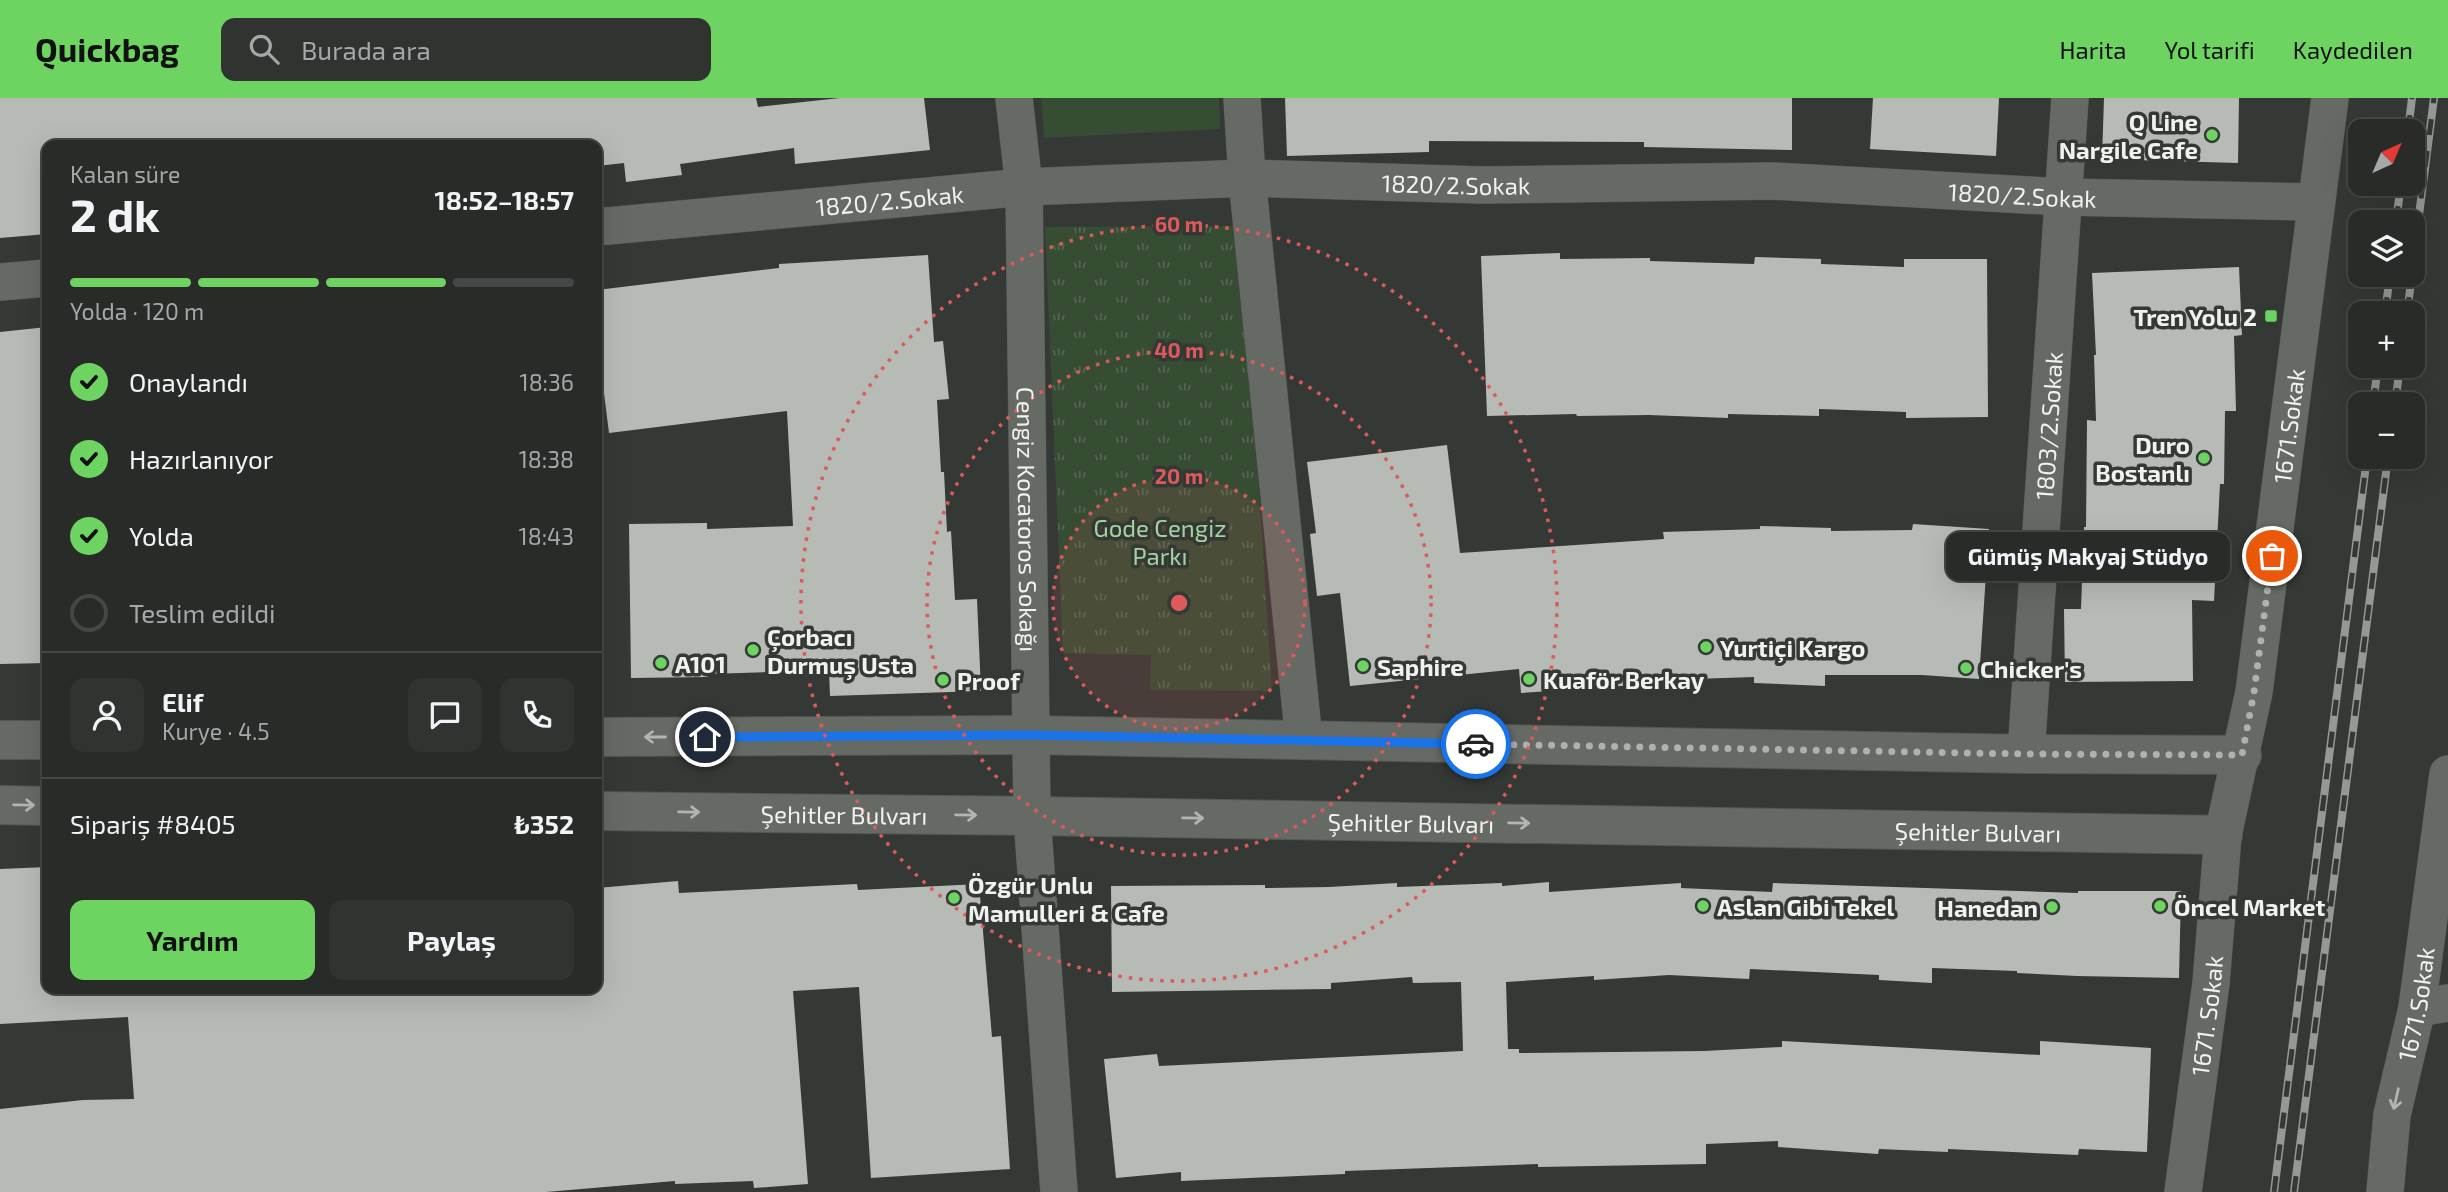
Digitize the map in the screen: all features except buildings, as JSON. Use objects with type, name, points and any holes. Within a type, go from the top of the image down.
[{"type":"street","name":"Cengiz Kocatoros Sokağı","points":[[1014,98],[1024,187],[1032,816],[1059,1192]]},
{"type":"street","points":[[1242,98],[1247,178],[1304,741]]},
{"type":"street","name":"1803/2.Sokak","points":[[2026,754],[2070,98]]},
{"type":"street","name":"1671.Sokak","points":[[2242,755],[2254,692],[2330,98]]},
{"type":"street","name":"1820/2.Sokak","points":[[602,227],[1024,187],[1247,178],[1482,185],[1773,181],[2064,197],[2316,202]]},
{"type":"street","points":[[0,282],[42,278]]},
{"type":"street","points":[[602,737],[1031,735],[2026,754],[2242,755]]},
{"type":"street","points":[[0,740],[42,740]]},
{"type":"street","name":"1671. Sokak","points":[[2183,1192],[2211,983],[2223,835],[2242,755]]},
{"type":"street","name":"1671.Sokak","points":[[2385,1192],[2392,1115],[2432,1006],[2448,774]]},
{"type":"street","points":[[0,805],[42,806]]},
{"type":"street","name":"Şehitler Bulvarı","points":[[602,811],[2223,835]]},
{"type":"green space","points":[[1041,98],[1219,98],[1220,129],[1044,138]]},
{"type":"green space","name":"Gode Cengiz Parkı","points":[[1242,226],[1272,691],[1150,690],[1151,655],[1063,653],[1045,227]]},
{"type":"railway","points":[[2409,119],[2412,98]]},
{"type":"railway","points":[[2420,210],[2434,98]]},
{"type":"railway","points":[[2398,210],[2399,196]]},
{"type":"railway","points":[[2387,301],[2388,287]]},
{"type":"railway","points":[[2409,301],[2410,287]]},
{"type":"railway","points":[[2375,392],[2376,378]]},
{"type":"railway","points":[[2397,392],[2398,378]]},
{"type":"railway","points":[[2274,1192],[2365,469]]},
{"type":"railway","points":[[2294,1192],[2386,469]]},
{"type":"way so far","points":[[1476,744],[2026,754],[2242,755],[2254,692],[2272,556]]},
{"type":"place","name":"Q Line Nargile Cafe","points":[[2212,135]]},
{"type":"place","name":"Tren Yolu 2","points":[[2271,316]]},
{"type":"place","name":"Duro Bostanlı","points":[[2204,458]]},
{"type":"place","name":"Gümüş Makyaj Stüdyo","points":[[2272,556]]},
{"type":"place","name":"Yurtiçi Kargo","points":[[1706,647]]},
{"type":"place","name":"Çorbacı Durmuş Usta","points":[[753,650]]},
{"type":"place","name":"A101","points":[[661,663]]},
{"type":"place","name":"Saphire","points":[[1363,666]]},
{"type":"place","name":"Chicker's","points":[[1966,668]]},
{"type":"place","name":"Kuaför Berkay","points":[[1529,679]]},
{"type":"place","name":"Proof","points":[[943,680]]},
{"type":"place","name":"Özgür Unlu Mamulleri & Cafe","points":[[954,898]]},
{"type":"place","name":"Aslan Gibi Tekel","points":[[1703,906]]},
{"type":"place","name":"Öncel Market","points":[[2160,906]]},
{"type":"place","name":"Hanedan","points":[[2052,907]]},
{"type":"route","points":[[705,737],[1031,735],[1476,744]]}]
